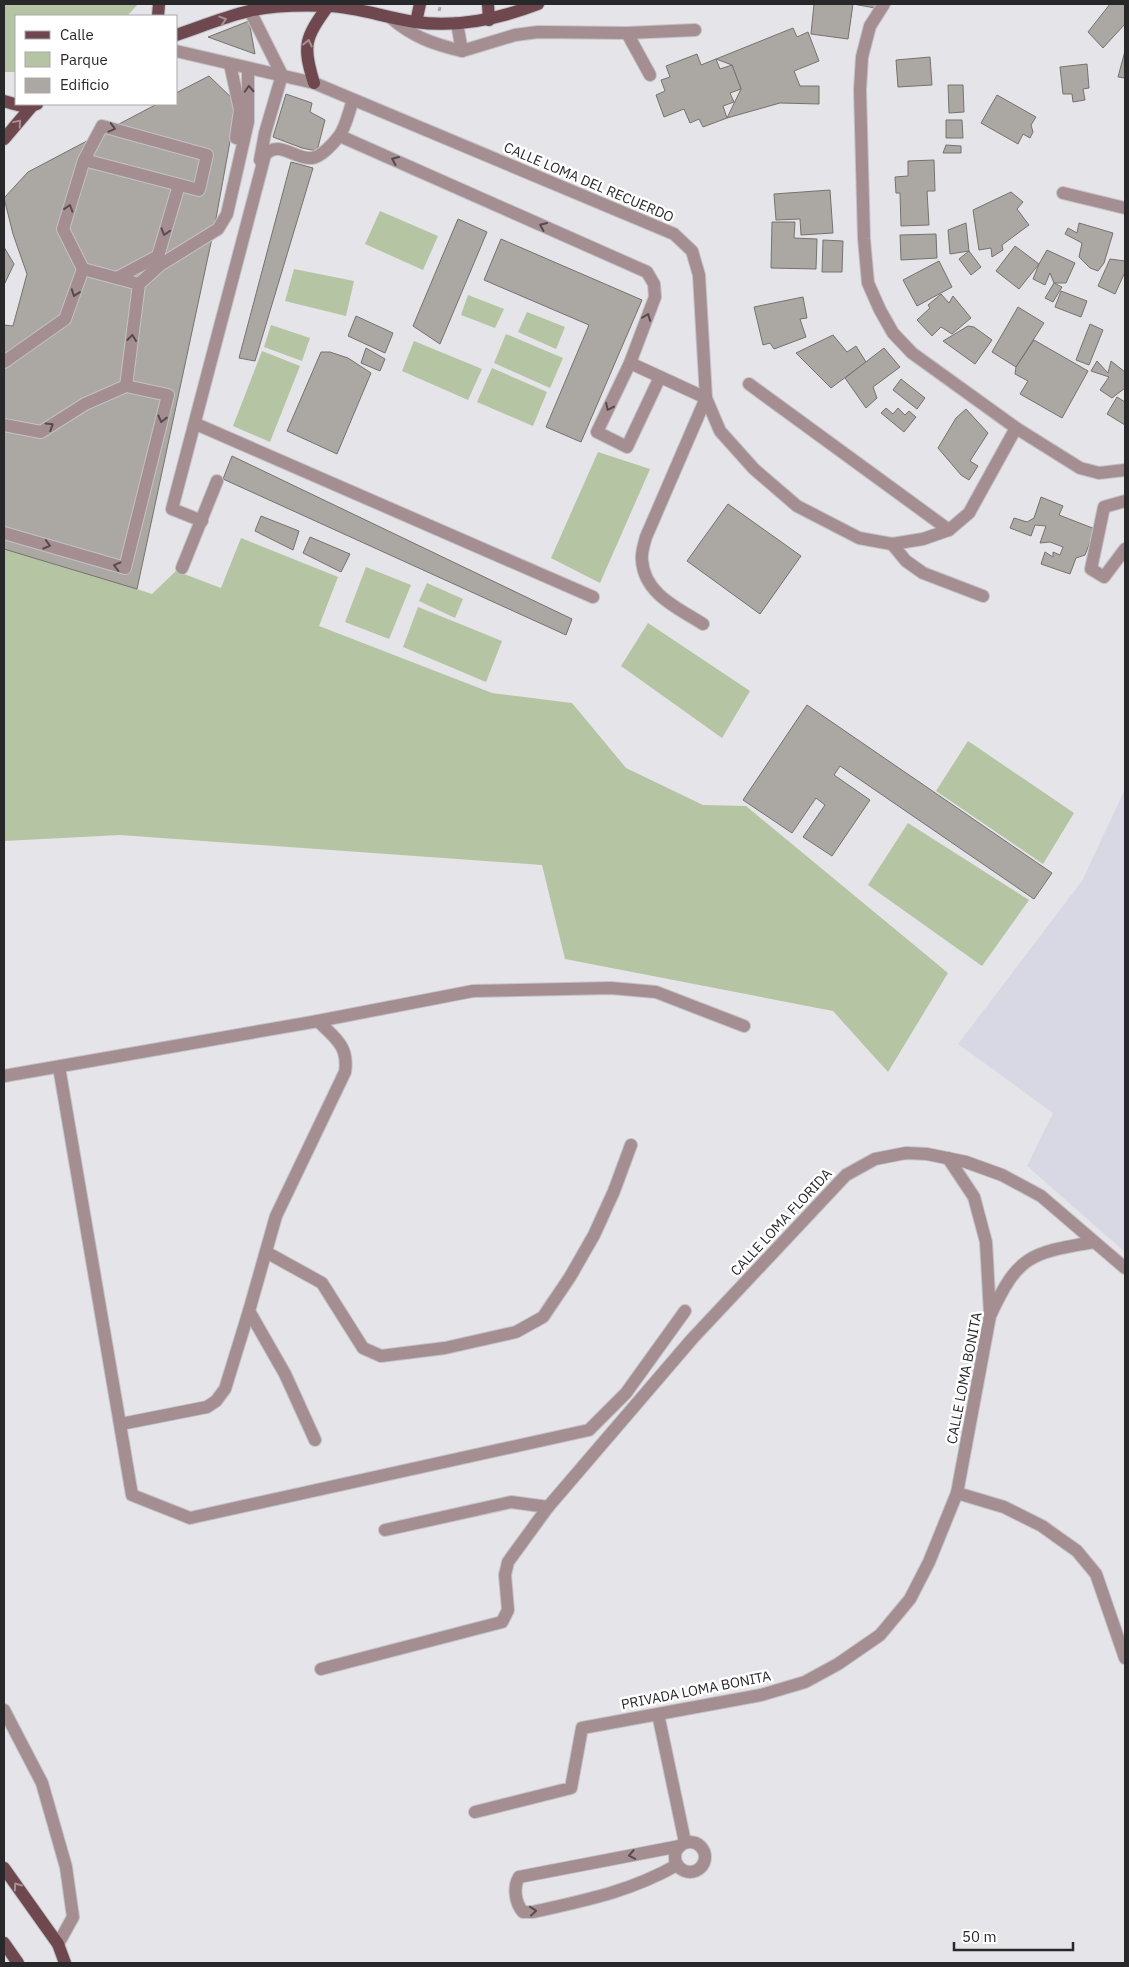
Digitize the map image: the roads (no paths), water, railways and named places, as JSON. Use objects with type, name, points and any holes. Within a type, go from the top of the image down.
[{"type":"main road","points":[[416,22],[420,4]]},
{"type":"main road","points":[[488,4],[489,20]]},
{"type":"main road","points":[[178,34],[249,7],[328,6],[373,9],[391,18],[416,22],[457,23],[489,20],[538,4]]},
{"type":"main road","points":[[314,84],[307,62],[306,45],[314,26],[328,6]]},
{"type":"main road","points":[[17,105],[35,105]]},
{"type":"main road","points":[[4,139],[35,105]]},
{"type":"main road","points":[[4,1868],[58,1944],[65,1963]]},
{"type":"main road","points":[[5,1947],[18,1963]]},
{"type":"street","points":[[884,4],[870,26],[862,65],[860,90],[864,239],[868,283],[880,310],[892,333],[912,353],[1016,428],[1080,468],[1099,473],[1125,472]]},
{"type":"street","points":[[216,327],[265,132],[282,75],[249,7]]},
{"type":"street","points":[[391,18],[407,32],[442,46],[462,51],[515,35],[538,32],[627,33],[695,30]]},
{"type":"street","points":[[457,23],[462,51]]},
{"type":"street","points":[[627,33],[650,75]]},
{"type":"street","name":"CALLE LOMA DEL RECUERDO","points":[[178,51],[314,84],[674,234],[692,251],[699,275],[706,398],[720,431],[754,469],[798,506],[859,538],[892,544],[923,539],[949,530],[969,513],[1016,428]]},
{"type":"street","points":[[117,278],[158,256],[211,224],[217,218],[239,123],[240,110],[230,64]]},
{"type":"street","points":[[126,386],[139,284],[160,265],[218,229],[227,214],[248,122],[248,68]]},
{"type":"street","points":[[202,521],[172,509],[266,155],[270,149],[278,148],[313,158],[320,155],[340,136],[353,100]]},
{"type":"street","points":[[84,160],[198,190],[207,155],[102,126],[84,160],[63,229],[84,269],[139,284]]},
{"type":"street","points":[[340,136],[646,272],[654,284],[655,296],[630,363],[597,432],[627,447],[660,377]]},
{"type":"street","points":[[158,256],[180,185]]},
{"type":"street","points":[[1063,193],[1125,208]]},
{"type":"street","points":[[4,362],[65,320],[84,269]]},
{"type":"street","points":[[630,363],[706,398],[646,537],[642,559],[647,581],[659,596],[702,624]]},
{"type":"street","points":[[749,384],[949,530]]},
{"type":"street","points":[[4,425],[41,432],[85,404],[126,386],[168,396],[125,568],[4,533]]},
{"type":"street","points":[[196,424],[593,597]]},
{"type":"street","points":[[182,568],[217,481]]},
{"type":"street","points":[[1125,501],[1104,507],[1091,569],[1104,577],[1125,550]]},
{"type":"street","points":[[892,544],[906,561],[923,573],[984,596]]},
{"type":"street","points":[[4,1076],[318,1021],[473,991],[611,988],[656,992],[744,1026]]},
{"type":"street","points":[[121,1424],[207,1407],[216,1401],[225,1389],[250,1311],[276,1216],[345,1072],[346,1062],[339,1041],[318,1021]]},
{"type":"street","points":[[59,1067],[132,1495],[190,1518],[589,1430],[626,1393],[685,1311]]},
{"type":"street","points":[[266,1252],[322,1283],[363,1348],[381,1356],[445,1348],[516,1332],[542,1317],[570,1277],[594,1235],[614,1191],[630,1145]]},
{"type":"street","name":"CALLE LOMA FLORIDA","points":[[321,1669],[502,1622],[508,1610],[505,1575],[508,1562],[548,1506],[692,1339],[846,1175],[875,1159],[906,1153],[928,1154],[966,1162],[1002,1175],[1041,1196],[1125,1268]]},
{"type":"street","points":[[948,1158],[974,1197],[984,1233],[990,1316]]},
{"type":"street","name":"CALLE LOMA BONITA","points":[[957,1493],[990,1316],[1002,1290],[1016,1270],[1032,1257],[1053,1249],[1094,1242]]},
{"type":"street","points":[[250,1311],[285,1374],[315,1440]]},
{"type":"street","points":[[957,1493],[1004,1507],[1042,1526],[1077,1551],[1096,1574],[1125,1658]]},
{"type":"street","name":"PRIVADA LOMA BONITA","points":[[474,1812],[571,1788],[582,1728],[761,1695],[805,1682],[838,1664],[880,1635],[910,1599],[929,1562],[957,1493]]},
{"type":"street","points":[[385,1530],[511,1502],[548,1506]]},
{"type":"street","points":[[4,1710],[42,1783],[66,1866],[73,1917],[58,1944]]},
{"type":"street","points":[[658,1714],[682,1844],[675,1855],[677,1865],[689,1872],[701,1867],[705,1855],[698,1843],[682,1844],[519,1877],[515,1884],[518,1907],[523,1912],[533,1912],[613,1894],[653,1879],[677,1865]]}]
